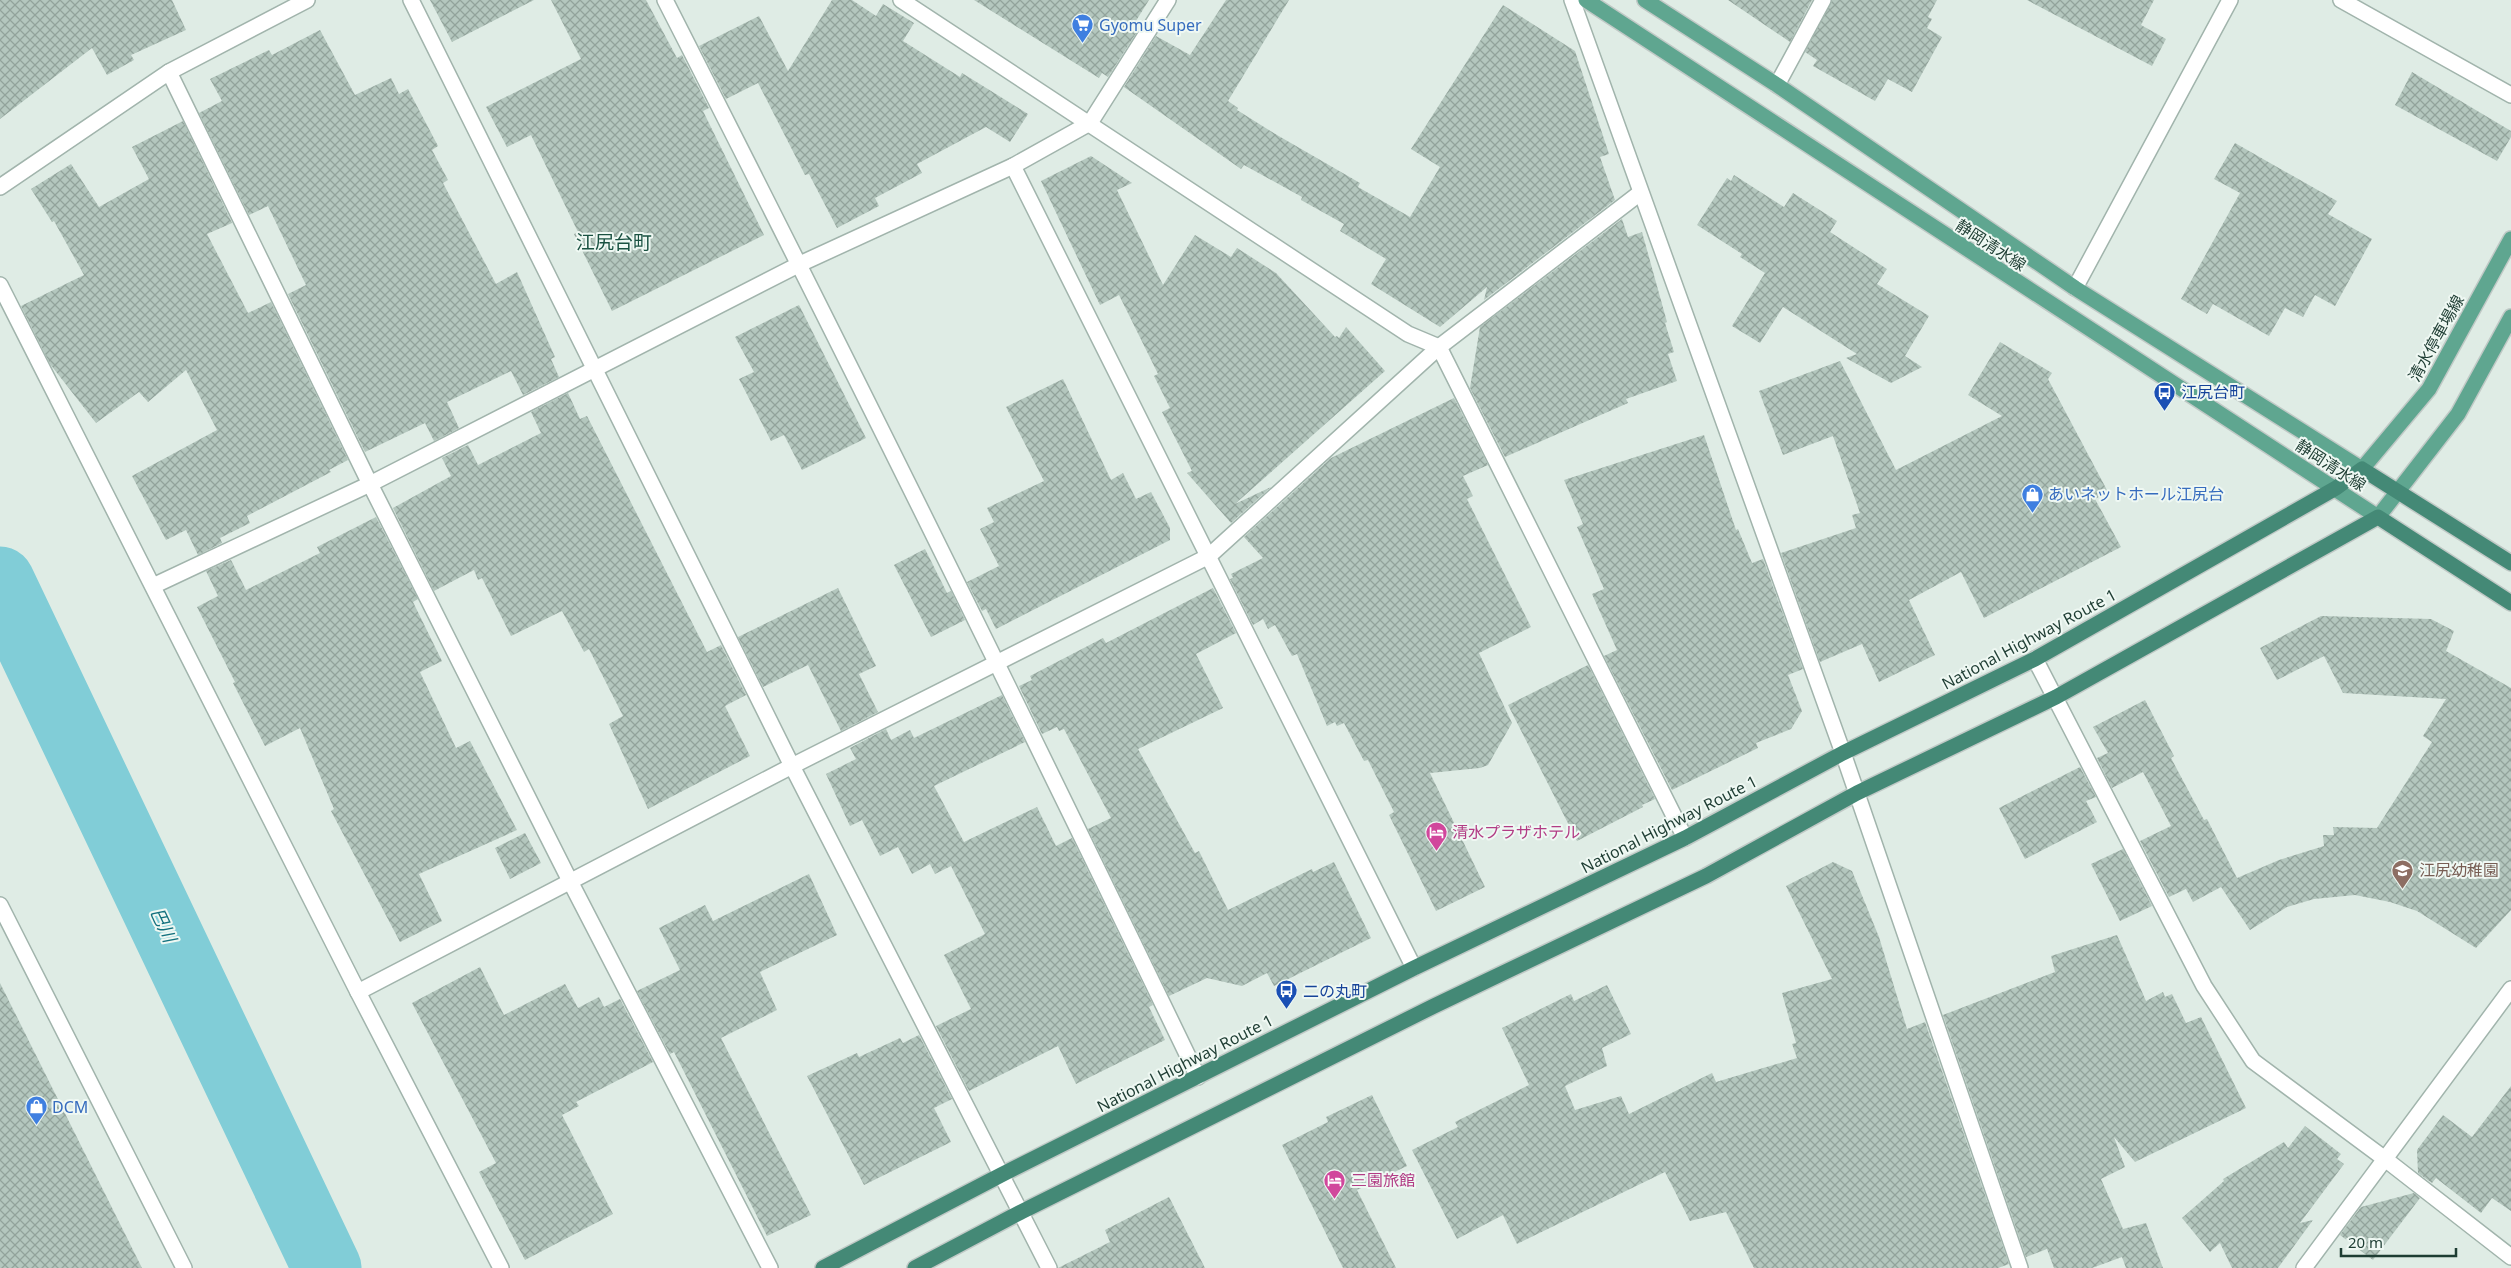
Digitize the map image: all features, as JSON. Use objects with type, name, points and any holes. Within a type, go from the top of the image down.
[{"type":"highway","name":"National Highway Route 1","points":[[823,1268],[1001,1175],[1414,968],[1686,838],[1844,753],[2035,659],[2336,488],[2362,469]]},
{"type":"highway","points":[[2362,469],[2511,563]]},
{"type":"highway","points":[[915,1268],[1021,1212],[1434,1006],[1706,876],[1857,793],[2056,697],[2378,517],[2511,603]]},
{"type":"main road","name":"静岡清水線","points":[[1586,0],[2378,517]]},
{"type":"main road","name":"静岡清水線","points":[[1645,0],[1777,85],[2075,288],[2277,418],[2362,469]]},
{"type":"main road","name":"清水停車場線","points":[[2362,469],[2429,389],[2511,239]]},
{"type":"main road","points":[[2378,517],[2458,414],[2511,317]]},
{"type":"street","points":[[0,187],[169,72],[307,0]]},
{"type":"street","points":[[411,0],[792,766],[1049,1268]]},
{"type":"street","points":[[665,0],[800,264],[998,662],[1198,1077]]},
{"type":"street","points":[[901,0],[1408,334],[1439,347],[1686,838]]},
{"type":"street","points":[[153,586],[370,484],[800,264],[1013,166],[1090,123],[1168,0]]},
{"type":"street","points":[[1572,0],[1844,753],[2020,1268]]},
{"type":"street","points":[[1777,85],[1823,0]]},
{"type":"street","points":[[2075,288],[2230,0]]},
{"type":"street","points":[[2341,0],[2511,95]]},
{"type":"street","points":[[169,72],[370,484],[571,883],[770,1268]]},
{"type":"street","points":[[1013,166],[1414,968]]},
{"type":"street","points":[[358,992],[571,883],[792,766],[1209,556],[1439,347],[1640,192]]},
{"type":"street","points":[[0,285],[358,992],[501,1268]]},
{"type":"street","points":[[2035,659],[2204,986],[2253,1061],[2385,1159],[2511,1257]]},
{"type":"street","points":[[0,905],[184,1268]]},
{"type":"street","points":[[2304,1268],[2511,989]]},
{"type":"building","points":[[0,0],[172,0],[186,30],[131,55],[134,60],[107,75],[92,48],[0,119]]},
{"type":"building","points":[[430,0],[534,0],[452,42]]},
{"type":"building","points":[[551,0],[646,0],[677,58],[682,55],[709,108],[703,111],[764,235],[612,311],[574,234],[578,232],[531,135],[507,147],[486,107],[581,59]]},
{"type":"building","points":[[832,0],[852,0],[876,16],[883,4],[914,23],[903,41],[960,77],[962,73],[1028,114],[1010,142],[986,127],[917,164],[922,173],[875,198],[879,206],[837,228],[809,174],[805,175],[758,83],[726,99],[699,46],[759,16],[788,71]]},
{"type":"building","name":"Gyomu Super","points":[[974,0],[1149,0],[1134,24],[1140,27],[1108,77],[1102,73],[1099,78]]},
{"type":"building","points":[[1226,0],[1289,0],[1228,101],[1238,108],[1237,110],[1360,183],[1358,187],[1410,217],[1440,167],[1411,149],[1503,5],[1575,51],[1609,154],[1600,157],[1615,200],[1484,300],[1487,287],[1440,327],[1371,284],[1386,259],[1340,231],[1344,224],[1301,200],[1302,197],[1244,165],[1241,169],[1124,87],[1156,36],[1190,55]]},
{"type":"building","points":[[1728,0],[1812,0],[1790,42]]},
{"type":"building","points":[[1832,0],[1937,0],[1928,17],[1932,19],[1927,28],[1942,37],[1912,92],[1888,79],[1875,101],[1813,66],[1817,60],[1805,52]]},
{"type":"building","points":[[2027,0],[2154,0],[2141,25],[2166,39],[2152,66]]},
{"type":"building","points":[[320,30],[355,95],[391,78],[399,94],[408,89],[438,146],[432,150],[448,180],[443,183],[496,284],[517,272],[555,357],[551,359],[559,377],[523,395],[511,371],[447,402],[459,428],[434,441],[425,423],[365,452],[288,294],[306,285],[268,206],[249,215],[199,113],[222,101],[210,79],[269,50],[272,55]]},
{"type":"building","points":[[2412,72],[2511,131],[2511,137],[2497,161],[2395,105]]},
{"type":"building","points":[[183,121],[232,223],[207,234],[248,313],[271,302],[348,460],[329,470],[331,472],[247,516],[250,523],[220,538],[222,543],[198,555],[186,530],[166,540],[132,476],[217,430],[186,370],[148,402],[139,392],[96,423],[50,364],[21,306],[84,275],[54,221],[52,222],[31,189],[71,164],[99,207],[149,179],[132,147]]},
{"type":"building","points":[[2235,143],[2337,201],[2328,214],[2372,239],[2335,306],[2315,295],[2303,317],[2285,308],[2269,336],[2213,304],[2207,314],[2181,299],[2240,193],[2214,179]]},
{"type":"building","points":[[1091,156],[1132,183],[1117,190],[1163,285],[1195,235],[1231,257],[1237,248],[1276,273],[1335,337],[1339,338],[1346,327],[1385,371],[1235,504],[1271,487],[1231,523],[1187,473],[1192,471],[1162,412],[1170,408],[1154,376],[1158,374],[1119,295],[1100,305],[1041,181]]},
{"type":"building","points":[[1734,175],[1784,207],[1793,193],[1837,221],[1830,232],[1887,269],[1877,284],[1929,316],[1905,356],[1922,367],[1891,383],[1846,358],[1857,354],[1783,307],[1760,343],[1732,326],[1765,273],[1740,257],[1742,254],[1697,225],[1727,178],[1731,181]]},
{"type":"building","points":[[1622,219],[1628,237],[1642,232],[1667,322],[1665,323],[1674,352],[1668,354],[1677,381],[1626,399],[1628,403],[1505,457],[1470,388],[1480,327]]},
{"type":"building","points":[[799,305],[866,438],[802,470],[784,435],[771,441],[739,379],[754,372],[735,337]]},
{"type":"building","points":[[2000,342],[2052,373],[2048,379],[2108,492],[2095,499],[2121,547],[1984,618],[1961,572],[1909,600],[1935,655],[1879,682],[1862,644],[1820,662],[1781,553],[1856,528],[1852,515],[1860,513],[1833,436],[1783,455],[1759,391],[1840,361],[1896,470],[2002,416],[1968,395]]},
{"type":"building","points":[[1063,379],[1111,480],[1123,473],[1136,499],[1151,492],[1170,528],[1170,540],[996,629],[986,609],[982,611],[967,582],[999,566],[980,529],[994,522],[987,508],[1044,481],[1006,407]]},
{"type":"building","points":[[568,393],[580,419],[587,416],[707,652],[721,645],[746,695],[725,706],[750,756],[648,809],[609,724],[623,716],[589,649],[584,652],[562,611],[511,636],[482,578],[478,580],[474,570],[434,591],[393,508],[451,476],[442,458],[468,445],[478,465],[541,433],[531,412]]},
{"type":"building","points":[[1454,398],[1488,465],[1463,476],[1473,496],[1467,499],[1531,627],[1479,653],[1512,723],[1488,765],[1480,768],[1430,773],[1485,887],[1436,911],[1389,815],[1394,812],[1368,760],[1364,761],[1344,723],[1337,726],[1335,722],[1327,726],[1297,654],[1292,656],[1275,625],[1268,629],[1263,619],[1253,625],[1230,579],[1233,578],[1231,574],[1263,558],[1244,537],[1331,458]]},
{"type":"building","points":[[1704,435],[1736,530],[1738,529],[1752,563],[1763,559],[1803,669],[1788,675],[1802,711],[1791,729],[1756,743],[1758,748],[1672,790],[1604,656],[1617,650],[1592,594],[1604,589],[1577,527],[1583,524],[1564,480]]},
{"type":"building","points":[[376,517],[418,599],[413,602],[442,661],[420,672],[456,748],[470,741],[517,830],[419,874],[442,921],[400,942],[331,811],[334,809],[300,728],[265,746],[197,607],[218,596],[206,571],[231,560],[246,590],[320,553],[317,547]]},
{"type":"building","points":[[925,549],[947,593],[951,591],[965,620],[931,637],[894,565]]},
{"type":"building","points":[[838,588],[876,666],[859,674],[878,712],[841,731],[808,665],[763,687],[738,637]]},
{"type":"building","points":[[1213,588],[1236,633],[1196,654],[1223,708],[1138,749],[1195,853],[1199,851],[1228,910],[1312,869],[1313,872],[1334,862],[1371,938],[1274,986],[1267,973],[1242,986],[1207,978],[1169,996],[1088,829],[1111,818],[1064,729],[1059,731],[1057,727],[1042,734],[1019,686],[1032,680],[1030,676],[1103,638],[1106,643]]},
{"type":"building","points":[[2321,616],[2431,619],[2454,631],[2446,651],[2511,688],[2511,910],[2476,948],[2417,911],[2390,902],[2355,895],[2314,899],[2287,907],[2250,930],[2221,887],[2193,902],[2186,889],[2169,897],[2140,841],[2171,826],[2143,772],[2112,788],[2097,758],[2108,753],[2093,727],[2145,700],[2174,756],[2171,758],[2204,820],[2207,819],[2237,878],[2279,860],[2324,846],[2323,835],[2334,835],[2333,827],[2377,828],[2432,742],[2423,736],[2446,699],[2343,693],[2324,656],[2277,680],[2260,648]]},
{"type":"building","points":[[1588,665],[1655,799],[1577,841],[1508,705]]},
{"type":"building","points":[[1002,695],[1025,742],[934,786],[964,842],[1037,807],[1056,846],[1072,838],[1153,1005],[1149,1007],[1165,1040],[1076,1084],[1058,1046],[969,1091],[936,1026],[971,1009],[944,955],[985,934],[951,866],[935,874],[930,864],[912,874],[898,847],[880,856],[862,820],[850,826],[826,774],[856,759],[850,748],[886,729],[891,740],[910,730],[914,738]]},
{"type":"building","points":[[2080,767],[2096,797],[2086,801],[2097,822],[2025,859],[1999,808]]},
{"type":"building","points":[[525,833],[541,863],[510,879],[495,848]]},
{"type":"building","points":[[2123,849],[2152,906],[2120,921],[2091,864]]},
{"type":"building","points":[[1833,862],[1852,871],[1879,937],[1907,1029],[1925,1022],[2009,1264],[1998,1268],[1754,1268],[1726,1212],[1690,1221],[1665,1172],[1517,1244],[1503,1215],[1457,1239],[1412,1150],[1458,1127],[1455,1122],[1529,1085],[1502,1028],[1571,994],[1574,1001],[1607,985],[1631,1034],[1602,1048],[1607,1066],[1565,1086],[1575,1110],[1621,1096],[1629,1114],[1712,1073],[1716,1082],[1797,1058],[1792,1044],[1796,1043],[1782,993],[1832,979],[1786,886]]},
{"type":"building","points":[[809,874],[837,935],[760,972],[777,1010],[721,1038],[811,1215],[767,1236],[674,1052],[670,1054],[637,991],[680,970],[659,928],[705,905],[713,921]]},
{"type":"building","points":[[2117,935],[2146,1001],[2163,992],[2165,997],[2172,994],[2186,1023],[2201,1017],[2246,1108],[2135,1162],[2114,1137],[2125,1167],[2101,1179],[2123,1229],[2146,1223],[2163,1268],[2126,1268],[2122,1257],[2092,1268],[2054,1268],[2047,1249],[2026,1257],[1943,1015],[2055,972],[2051,956]]},
{"type":"building","points":[[480,967],[504,1015],[565,984],[578,1008],[599,997],[604,1007],[620,999],[653,1062],[576,1102],[579,1106],[562,1115],[613,1214],[525,1260],[479,1172],[496,1163],[412,1003]]},
{"type":"building","name":"DCM","points":[[0,983],[142,1268],[0,1268]]},
{"type":"building","points":[[919,1035],[952,1099],[934,1108],[951,1142],[864,1185],[807,1076],[857,1053],[859,1057],[900,1038],[903,1043]]},
{"type":"building","points":[[2511,1086],[2511,1211],[2492,1198],[2481,1213],[2436,1178],[2432,1183],[2418,1173],[2417,1150],[2443,1115],[2472,1137]]},
{"type":"building","points":[[1372,1095],[1407,1166],[1357,1190],[1396,1268],[1343,1268],[1282,1145],[1328,1122],[1326,1117]]},
{"type":"building","points":[[2305,1126],[2341,1154],[2337,1159],[2344,1164],[2300,1223],[2313,1220],[2278,1268],[2232,1268],[2220,1243],[2210,1252],[2182,1218],[2224,1181],[2223,1179],[2284,1142],[2288,1148]]},
{"type":"building","points":[[2414,1193],[2420,1198],[2373,1260],[2340,1235],[2361,1207]]},
{"type":"building","points":[[1169,1197],[1205,1268],[1058,1268],[1110,1242],[1105,1230]]},
{"type":"waterway","name":"巴川","points":[[0,581],[327,1268]]},
{"type":"place","name":"Gyomu Super","points":[[1083,44]]},
{"type":"place","name":"江尻台町","points":[[2165,411]]},
{"type":"place","name":"あいネットホール江尻台","points":[[2032,513]]},
{"type":"place","name":"清水プラザホテル","points":[[1436,851]]},
{"type":"place","name":"江尻幼稚園","points":[[2403,889]]},
{"type":"place","name":"二の丸町","points":[[1287,1010]]},
{"type":"place","name":"DCM","points":[[36,1126]]},
{"type":"place","name":"三園旅館","points":[[1335,1199]]},
{"type":"district","name":"江尻台町","points":[[614,242]]}]
